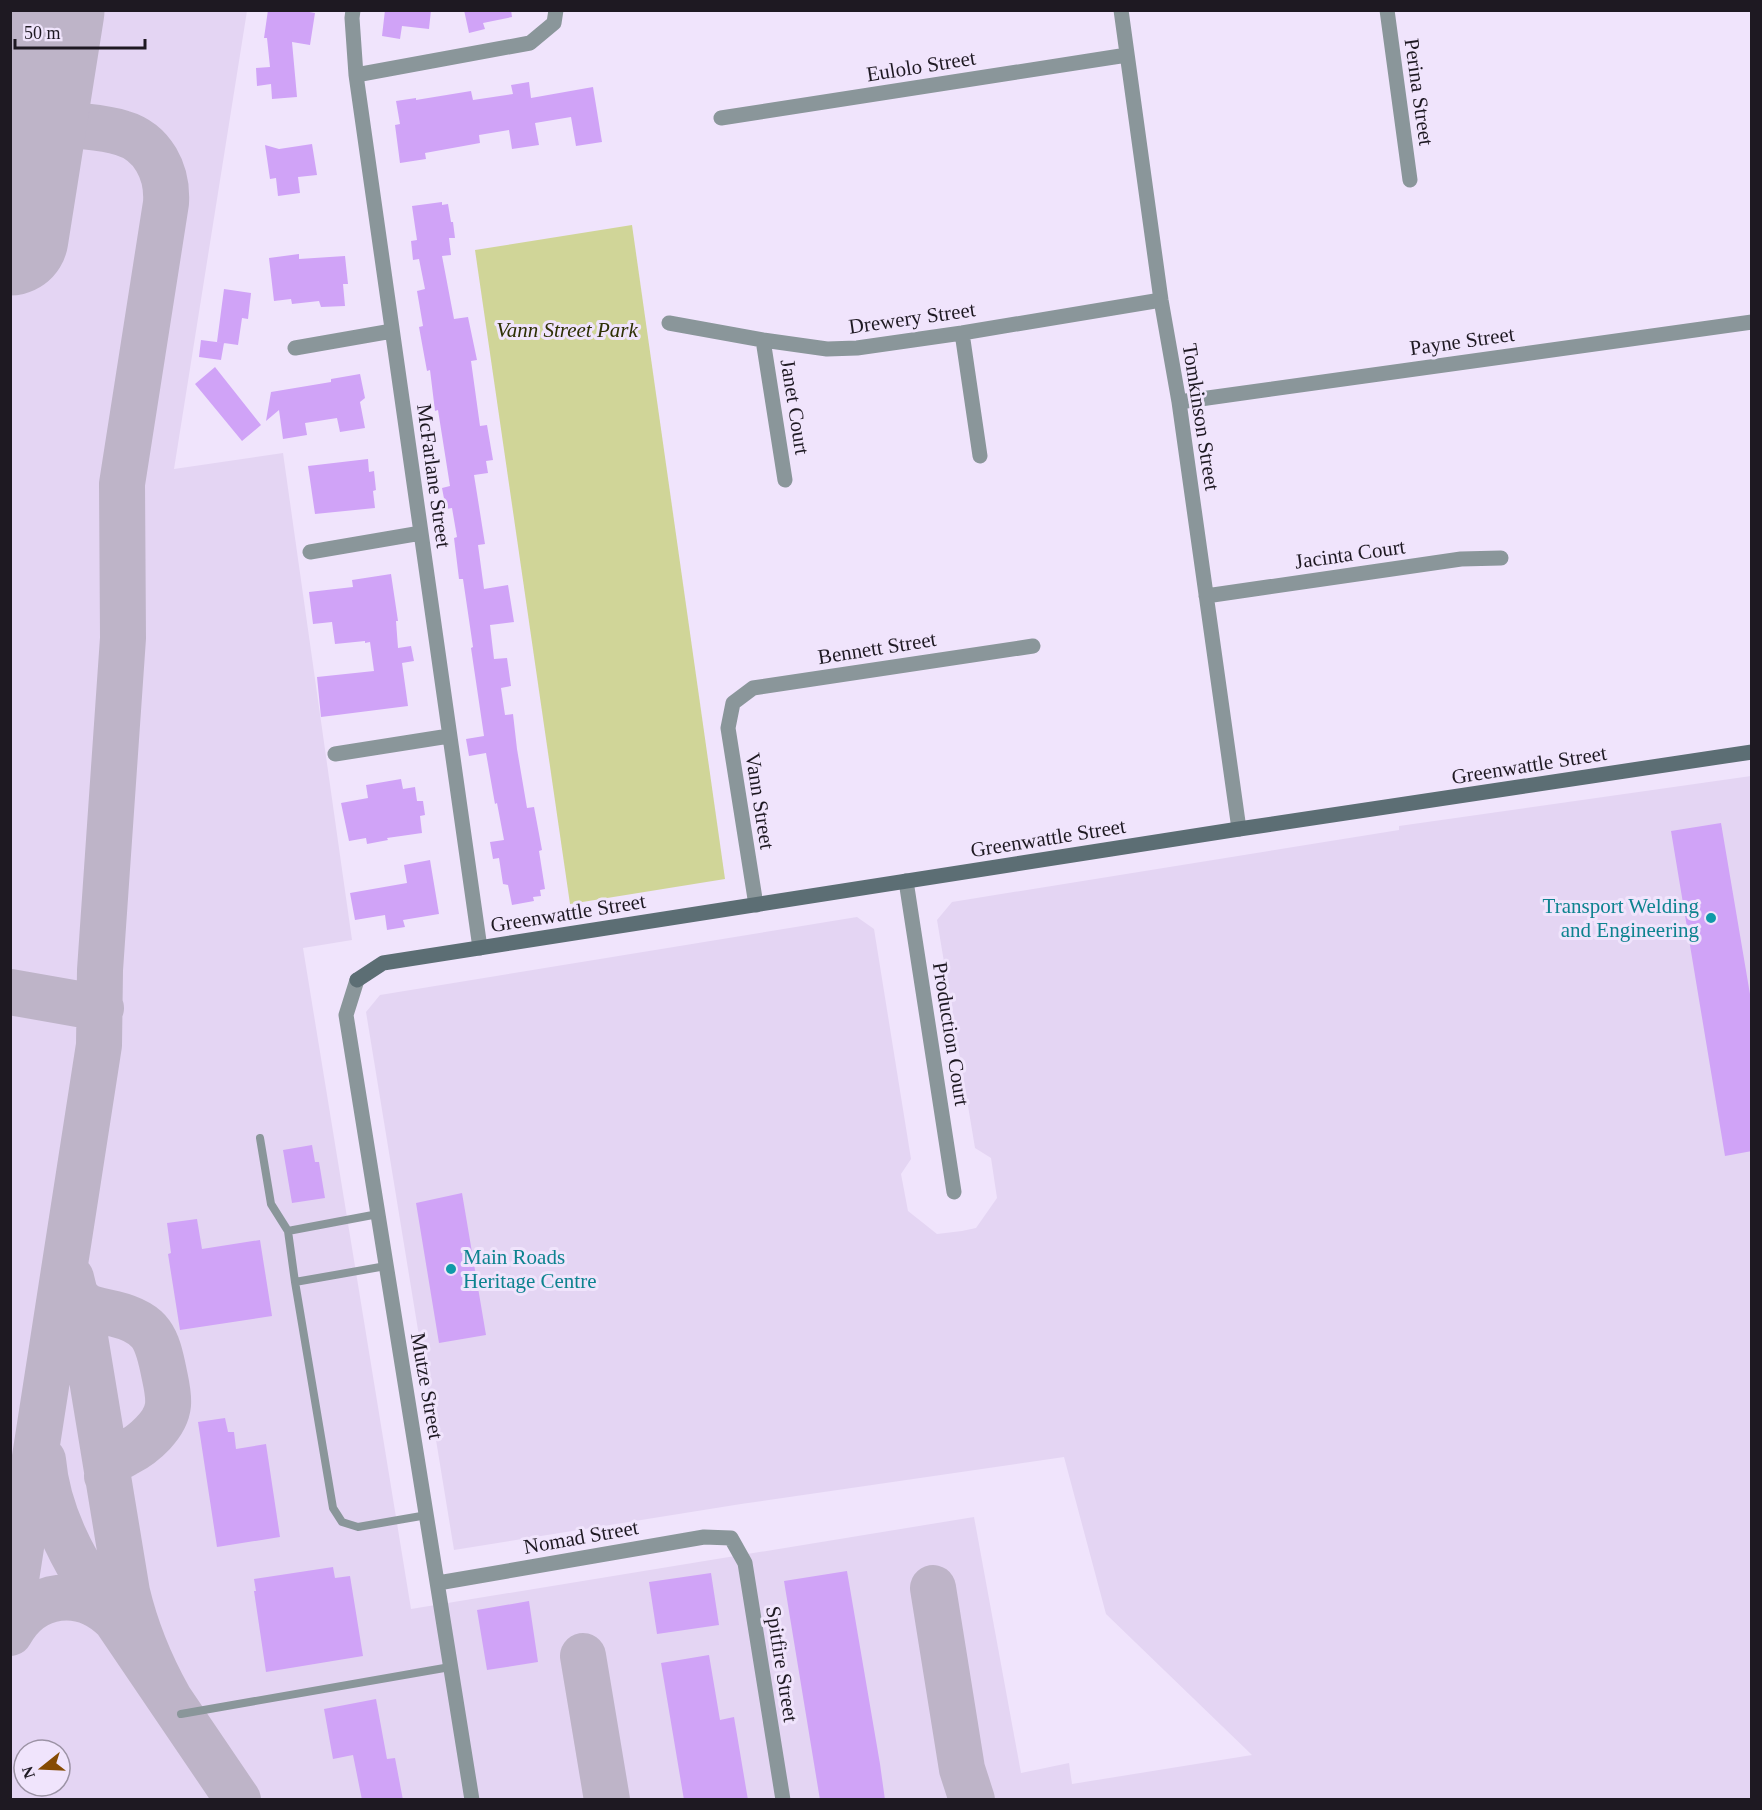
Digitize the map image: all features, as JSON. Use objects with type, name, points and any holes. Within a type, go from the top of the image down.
[{"type":"street","name":"McFarlane Street","points":[[353,10],[356,75],[480,948]]},
{"type":"street","points":[[356,75],[530,43],[554,23],[556,10]]},
{"type":"street","name":"Tomkinson Street","points":[[1121,10],[1239,830]]},
{"type":"street","name":"Perina Street","points":[[1387,10],[1410,180]]},
{"type":"street","name":"Eulolo Street","points":[[721,118],[1127,55]]},
{"type":"street","name":"Drewery Street","points":[[669,324],[827,349],[857,348],[1161,300]]},
{"type":"street","name":"Payne Street","points":[[1179,402],[1752,322]]},
{"type":"street","points":[[296,348],[392,331]]},
{"type":"street","points":[[962,333],[980,456]]},
{"type":"street","name":"Janet Court","points":[[763,340],[785,480]]},
{"type":"street","points":[[310,552],[421,533]]},
{"type":"street","name":"Jacinta Court","points":[[1206,596],[1461,559],[1501,558]]},
{"type":"street","name":"Bennett Street","points":[[733,704],[753,688],[1033,646]]},
{"type":"street","name":"Vann Street","points":[[733,704],[728,728],[756,905]]},
{"type":"street","points":[[335,754],[449,735]]},
{"type":"street","name":"Greenwattle Street","points":[[357,980],[383,963],[1752,752]]},
{"type":"street","name":"Production Court","points":[[906,881],[954,1192]]},
{"type":"street","name":"Mutze Street","points":[[357,980],[346,1015],[472,1800]]},
{"type":"street","name":"Nomad Street","points":[[438,1583],[704,1537],[731,1538]]},
{"type":"street","name":"Spitfire Street","points":[[731,1538],[745,1563],[783,1800]]},
{"type":"lane","points":[[260,1138],[271,1204],[288,1232],[333,1508],[342,1522],[358,1527],[428,1515]]},
{"type":"lane","points":[[288,1232],[378,1214]]},
{"type":"lane","points":[[295,1282],[386,1266]]},
{"type":"lane","points":[[181,1714],[450,1667]]},
{"type":"shaded area","points":[[11,11],[247,11],[174,469],[283,453],[352,940],[303,948],[411,1609],[974,1517],[1021,1773],[1069,1763],[1072,1784],[1252,1755],[1106,1614],[1064,1457],[741,1504],[454,1550],[366,1012],[380,995],[857,917],[874,929],[911,1159],[901,1174],[908,1211],[937,1234],[962,1231],[976,1228],[997,1198],[991,1158],[975,1148],[937,920],[952,902],[1399,830],[1399,826],[1751,776],[1751,1799],[11,1800]]},
{"type":"green space","name":"Vann Street Park","points":[[632,225],[725,879],[570,904],[475,250]]},
{"type":"building","points":[[268,10],[298,10],[315,13],[310,45],[292,42],[297,97],[272,99],[271,84],[257,86],[256,68],[270,67],[267,38],[264,38]]},
{"type":"building","points":[[385,10],[431,10],[429,29],[402,26],[400,39],[382,36]]},
{"type":"building","points":[[464,10],[511,10],[512,17],[483,23],[485,29],[469,33]]},
{"type":"building","points":[[529,82],[531,98],[593,87],[602,142],[576,146],[571,117],[535,123],[539,145],[512,149],[509,130],[479,135],[480,143],[425,153],[426,159],[400,163],[395,125],[400,124],[396,101],[471,91],[473,100],[513,94],[511,85]]},
{"type":"building","points":[[312,144],[317,175],[298,177],[300,193],[278,196],[276,178],[270,179],[265,145],[279,149]]},
{"type":"building","points":[[442,202],[442,205],[448,204],[455,238],[449,238],[451,255],[442,256],[454,319],[468,317],[477,360],[471,361],[480,426],[487,425],[493,460],[486,461],[488,473],[474,475],[485,544],[478,545],[484,589],[508,585],[514,622],[490,625],[494,659],[507,658],[511,686],[501,688],[505,715],[513,714],[527,808],[534,807],[542,850],[539,851],[545,889],[540,890],[541,896],[533,897],[534,901],[512,905],[508,885],[503,884],[499,858],[493,859],[490,842],[504,840],[486,753],[469,756],[466,739],[484,736],[463,579],[459,579],[454,538],[457,537],[452,508],[446,509],[442,488],[450,486],[438,410],[435,411],[430,370],[427,371],[419,327],[423,326],[417,291],[425,289],[419,259],[413,260],[411,241],[417,240],[412,206]]},
{"type":"building","points":[[299,254],[299,259],[345,256],[348,284],[343,284],[345,306],[321,307],[319,301],[292,304],[291,299],[274,301],[269,258]]},
{"type":"building","points":[[224,289],[251,293],[248,319],[242,318],[238,345],[217,342]]},
{"type":"building","points":[[201,340],[224,343],[221,360],[199,357]]},
{"type":"building","points":[[215,367],[261,425],[242,441],[195,384]]},
{"type":"building","points":[[360,374],[365,398],[360,402],[365,428],[340,432],[337,418],[305,423],[307,435],[283,439],[279,410],[266,421],[271,392],[331,382],[331,379]]},
{"type":"building","points":[[368,459],[369,472],[374,471],[375,508],[315,514],[308,466]]},
{"type":"building","points":[[391,574],[398,621],[396,621],[398,648],[411,646],[414,661],[402,663],[408,706],[321,717],[317,677],[374,671],[370,642],[335,644],[332,622],[313,624],[309,592],[353,587],[352,580]]},
{"type":"building","points":[[401,779],[403,789],[415,787],[417,801],[423,801],[425,815],[420,816],[422,833],[387,838],[388,840],[367,844],[366,838],[349,841],[341,803],[368,798],[366,785]]},
{"type":"building","name":"Transport Welding and Engineering","points":[[1721,823],[1752,1006],[1752,1151],[1725,1156],[1671,831]]},
{"type":"building","points":[[430,860],[439,914],[403,920],[405,927],[387,930],[385,915],[355,920],[350,893],[407,883],[404,865]]},
{"type":"building","points":[[312,1145],[315,1162],[319,1162],[325,1198],[292,1203],[283,1150]]},
{"type":"building","name":"Main Roads Heritage Centre","points":[[462,1193],[486,1335],[439,1343],[416,1203]]},
{"type":"building","points":[[197,1219],[202,1249],[260,1240],[272,1316],[180,1330],[168,1254],[171,1253],[167,1223]]},
{"type":"building","points":[[225,1418],[228,1432],[234,1432],[236,1449],[266,1444],[280,1537],[217,1547],[198,1422]]},
{"type":"building","points":[[333,1567],[335,1578],[350,1576],[363,1656],[266,1672],[254,1579]]},
{"type":"building","points":[[847,1571],[885,1800],[820,1800],[784,1581]]},
{"type":"building","points":[[711,1573],[719,1625],[657,1634],[649,1582]]},
{"type":"building","points":[[529,1601],[538,1662],[487,1670],[477,1610]]},
{"type":"building","points":[[709,1655],[720,1720],[734,1717],[748,1800],[684,1800],[661,1663]]},
{"type":"building","points":[[376,1699],[387,1759],[395,1758],[403,1800],[362,1800],[353,1755],[333,1759],[324,1709]]},
{"type":"taxiway","points":[[47,10],[37,90],[47,111],[55,119],[66,124]]},
{"type":"taxiway","points":[[10,244],[27,151],[42,131],[66,124],[115,131],[133,137],[142,143],[156,160],[164,180],[166,203],[122,484],[123,638],[100,970],[99,1045],[10,1618]]},
{"type":"taxiway","points":[[10,992],[101,1008]]},
{"type":"taxiway","points":[[71,1278],[84,1331],[127,1592],[144,1646],[169,1698]]},
{"type":"taxiway","points":[[76,1296],[88,1307],[127,1318],[145,1327],[159,1350],[167,1389],[168,1405],[159,1427],[140,1445],[114,1462],[109,1467],[107,1476]]},
{"type":"taxiway","points":[[43,1460],[47,1487],[55,1514],[78,1564],[238,1800]]},
{"type":"taxiway","points":[[933,1588],[962,1769],[972,1800]]},
{"type":"taxiway","points":[[10,1633],[31,1608],[45,1601],[59,1598],[88,1601],[102,1608],[115,1619]]},
{"type":"taxiway","points":[[583,1656],[607,1800]]},
{"type":"runway","points":[[10,237],[46,10]]},
{"type":"place","name":"Transport Welding and Engineering","points":[[1711,918]]},
{"type":"place","name":"Main Roads Heritage Centre","points":[[451,1269]]}]
